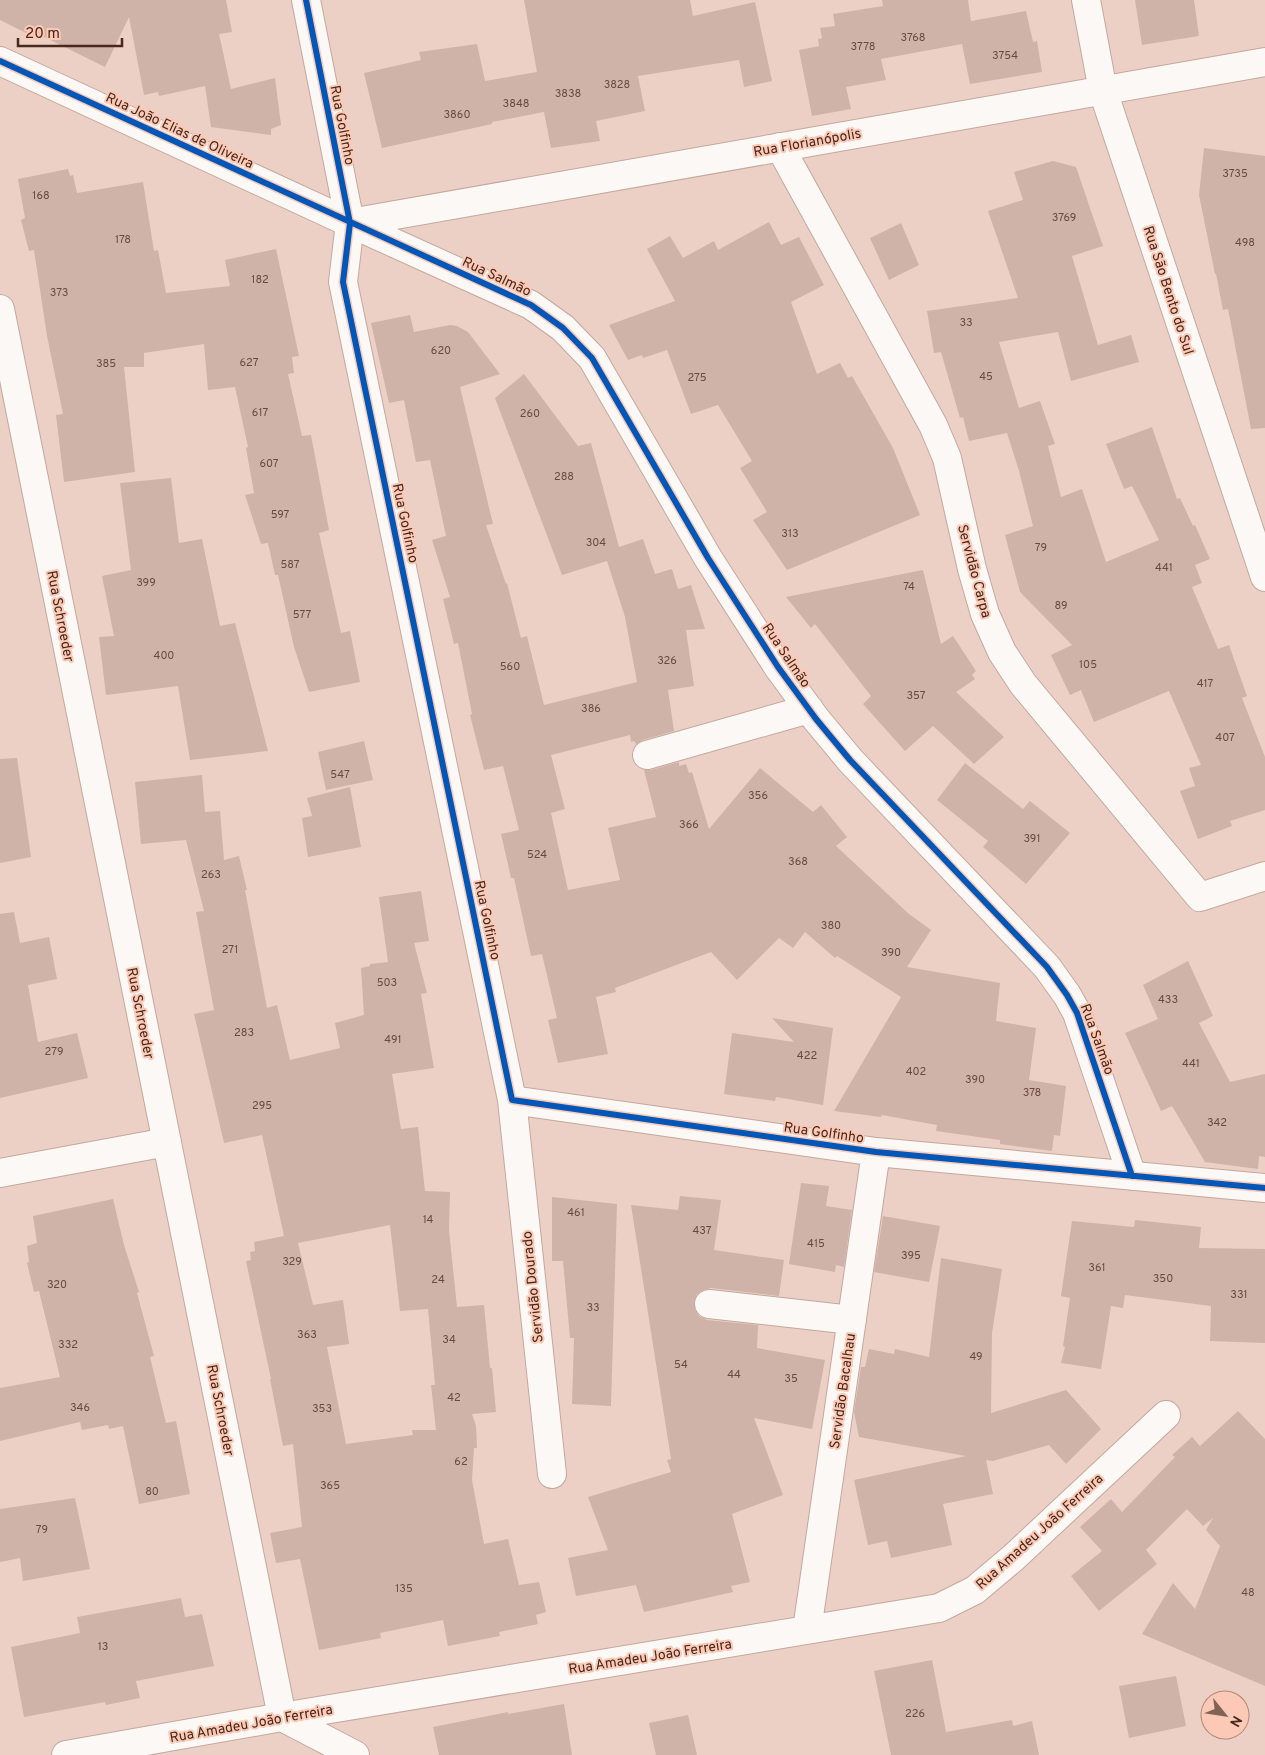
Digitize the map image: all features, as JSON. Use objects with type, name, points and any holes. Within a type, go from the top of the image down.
[{"type":"street","name":"Rua Golfinho","points":[[306,0],[350,223],[343,282],[512,1100],[876,1152],[1265,1188]]},
{"type":"street","name":"Rua São Bento do Sul","points":[[1086,0],[1103,91],[1265,576]]},
{"type":"street","name":"Rua João Elias de Oliveira","points":[[0,61],[350,223]]},
{"type":"street","name":"Rua Florianópolis","points":[[350,223],[1265,62]]},
{"type":"street","name":"Servidão Carpa","points":[[780,147],[933,425],[946,458],[972,569],[985,614],[1002,652],[1023,684],[1200,897],[1265,876]]},
{"type":"street","name":"Rua Salmão","points":[[350,223],[531,306],[563,328],[592,358],[708,558],[778,667],[809,709],[850,760],[1047,967],[1067,995],[1078,1013],[1132,1176]]},
{"type":"street","name":"Rua Schroeder","points":[[0,309],[282,1717]]},
{"type":"street","points":[[647,755],[809,709]]},
{"type":"street","name":"Servidão Dourado","points":[[512,1100],[552,1474]]},
{"type":"street","points":[[0,1173],[167,1142]]},
{"type":"street","name":"Servidão Bacalhau","points":[[807,1630],[876,1152]]},
{"type":"street","points":[[710,1304],[852,1320]]},
{"type":"street","name":"Rua Amadeu João Ferreira","points":[[66,1755],[282,1717],[938,1608],[975,1590],[1014,1558],[1166,1415]]},
{"type":"street","points":[[282,1717],[355,1755]]},
{"type":"building","points":[[0,0],[226,0],[232,32],[219,34],[231,89],[275,78],[281,125],[271,129],[271,135],[211,127],[205,86],[159,96],[158,92],[144,95],[129,17],[105,67],[38,34],[36,38],[0,20]]},
{"type":"building","points":[[524,0],[690,0],[693,16],[755,2],[772,81],[744,87],[739,60],[638,76],[645,111],[596,121],[600,141],[551,148],[544,112],[492,122],[492,124],[382,148],[364,73],[421,60],[419,52],[477,44],[485,81],[537,72]]},
{"type":"building","points":[[882,0],[968,0],[971,21],[1026,11],[1033,42],[1037,41],[1042,72],[970,84],[962,44],[881,59],[886,80],[846,87],[851,109],[812,116],[799,50],[819,46],[818,39],[822,38],[820,28],[835,26],[833,14],[883,6]]},
{"type":"building","points":[[1135,0],[1194,0],[1199,36],[1142,45]]},
{"type":"building","points":[[1204,148],[1265,156],[1265,428],[1251,429],[1228,309],[1223,310],[1215,274],[1199,195]]},
{"type":"building","points":[[1053,161],[1076,167],[1103,246],[1072,256],[1098,345],[1131,335],[1139,362],[1071,381],[1058,332],[999,342],[1019,408],[1040,401],[1055,444],[1048,446],[1061,497],[1082,489],[1106,562],[1159,540],[1132,486],[1124,489],[1106,444],[1152,427],[1177,499],[1180,498],[1193,526],[1195,525],[1210,559],[1195,565],[1202,583],[1192,587],[1218,649],[1229,645],[1247,696],[1242,698],[1265,757],[1265,810],[1230,821],[1232,826],[1198,839],[1180,791],[1195,786],[1189,768],[1201,765],[1169,691],[1094,722],[1081,690],[1070,695],[1051,655],[1072,645],[1020,592],[1005,535],[1033,526],[1007,433],[969,441],[963,417],[960,418],[941,352],[934,353],[927,311],[1018,298],[988,211],[1023,200],[1014,172]]},
{"type":"building","points":[[68,169],[70,176],[73,175],[77,193],[143,182],[154,251],[158,250],[166,293],[230,286],[225,260],[276,249],[299,356],[292,357],[294,373],[288,374],[302,436],[311,435],[329,530],[319,533],[341,633],[350,631],[360,682],[309,692],[294,647],[278,575],[275,575],[268,543],[261,544],[245,495],[254,493],[246,448],[248,447],[235,387],[208,390],[204,344],[144,353],[144,367],[124,367],[135,472],[64,482],[56,415],[63,414],[47,336],[34,250],[29,251],[21,220],[25,218],[18,179]]},
{"type":"building","points":[[769,222],[781,245],[799,237],[824,285],[791,302],[817,374],[840,363],[848,378],[852,376],[893,448],[920,515],[787,570],[753,520],[767,512],[740,468],[752,461],[718,405],[691,414],[667,350],[643,358],[642,355],[628,360],[609,325],[675,301],[647,249],[670,236],[683,258],[714,241],[718,250]]},
{"type":"building","points":[[901,223],[919,265],[889,280],[870,238]]},
{"type":"building","points":[[410,315],[414,332],[450,325],[457,326],[468,332],[500,374],[460,387],[493,524],[486,525],[507,583],[521,638],[527,636],[544,705],[637,682],[625,617],[607,561],[562,575],[495,398],[524,374],[578,446],[591,443],[619,547],[643,539],[655,574],[672,569],[678,589],[691,585],[705,629],[686,630],[694,686],[668,690],[674,731],[643,740],[636,744],[634,741],[631,742],[630,735],[551,755],[565,809],[551,813],[568,890],[620,880],[608,828],[656,817],[644,770],[651,770],[679,762],[679,766],[686,764],[689,773],[692,772],[709,829],[760,768],[813,812],[821,805],[847,837],[836,846],[909,914],[931,930],[907,967],[1000,983],[996,1021],[1036,1028],[1029,1080],[1066,1086],[1060,1136],[1054,1135],[1052,1151],[1000,1144],[1000,1140],[936,1131],[937,1125],[882,1115],[881,1117],[834,1111],[901,997],[837,956],[835,958],[805,932],[793,948],[779,938],[737,980],[711,952],[615,988],[616,992],[596,997],[608,1054],[558,1063],[548,1020],[557,1018],[542,954],[531,956],[514,878],[511,878],[501,834],[519,830],[503,766],[484,770],[470,715],[472,714],[458,643],[454,644],[443,599],[450,597],[432,540],[446,536],[430,460],[416,462],[404,400],[389,403],[371,323]]},
{"type":"building","points":[[171,478],[179,543],[202,539],[220,626],[235,623],[268,751],[190,760],[178,686],[106,695],[99,637],[114,636],[102,576],[131,570],[120,483]]},
{"type":"building","points":[[923,570],[941,644],[953,636],[976,671],[972,675],[975,679],[956,692],[1004,737],[974,764],[933,726],[905,751],[863,704],[871,696],[815,624],[811,628],[786,597]]},
{"type":"building","points":[[364,741],[373,780],[326,790],[318,752]]},
{"type":"building","points":[[17,758],[31,857],[0,863],[0,759]]},
{"type":"building","points":[[965,763],[1023,809],[1030,801],[1070,833],[1026,884],[983,847],[988,841],[937,800]]},
{"type":"building","points":[[202,775],[205,812],[220,811],[224,860],[239,856],[247,890],[245,890],[267,1008],[277,1005],[290,1060],[340,1048],[335,1023],[364,1015],[361,968],[370,966],[370,964],[388,962],[379,897],[421,891],[429,941],[414,943],[427,993],[421,994],[434,1068],[392,1074],[401,1129],[418,1127],[425,1191],[450,1192],[449,1230],[457,1307],[484,1305],[496,1412],[472,1414],[476,1426],[477,1448],[474,1448],[472,1480],[484,1544],[508,1539],[519,1585],[539,1582],[546,1612],[536,1615],[538,1624],[499,1632],[500,1636],[448,1646],[443,1620],[380,1633],[381,1638],[319,1650],[300,1559],[276,1563],[270,1533],[302,1527],[293,1444],[283,1446],[246,1261],[251,1260],[250,1252],[255,1251],[254,1242],[284,1236],[262,1135],[224,1143],[194,1014],[214,1010],[196,912],[204,911],[186,840],[141,844],[135,782]],"holes":[[[390,1225],[400,1311],[428,1309],[435,1385],[431,1385],[436,1430],[412,1430],[413,1435],[346,1444],[327,1347],[349,1344],[343,1300],[313,1305],[298,1243]]]},
{"type":"building","points":[[350,787],[361,847],[308,857],[302,818],[312,816],[307,798]]},
{"type":"building","points":[[14,912],[20,943],[49,937],[57,979],[28,985],[38,1042],[77,1033],[88,1078],[0,1098],[0,914]]},
{"type":"building","points":[[1188,961],[1213,1016],[1199,1023],[1230,1082],[1265,1074],[1265,1157],[1259,1156],[1258,1169],[1205,1162],[1172,1106],[1161,1111],[1125,1033],[1158,1019],[1143,985]]},
{"type":"building","points":[[772,1018],[833,1028],[823,1105],[776,1097],[775,1101],[724,1094],[732,1033],[794,1042]]},
{"type":"building","points":[[801,1183],[829,1186],[826,1206],[852,1210],[844,1267],[836,1265],[835,1272],[789,1264]]},
{"type":"building","points":[[680,1196],[721,1200],[714,1250],[784,1260],[779,1296],[711,1288],[703,1290],[697,1294],[694,1302],[695,1310],[699,1316],[707,1320],[758,1325],[757,1348],[825,1360],[812,1429],[754,1418],[783,1495],[732,1514],[750,1582],[731,1586],[733,1592],[644,1612],[636,1585],[576,1596],[568,1558],[608,1550],[588,1497],[671,1472],[667,1460],[671,1459],[631,1205],[678,1210]]},
{"type":"building","points":[[552,1197],[617,1204],[611,1406],[572,1404],[574,1338],[570,1338],[563,1261],[552,1261]]},
{"type":"building","points":[[113,1199],[124,1245],[139,1292],[137,1293],[154,1356],[150,1357],[166,1423],[176,1421],[190,1494],[139,1504],[123,1426],[109,1429],[108,1425],[82,1430],[80,1422],[0,1441],[0,1388],[60,1377],[39,1291],[34,1292],[27,1263],[29,1262],[27,1246],[37,1243],[33,1216]]},
{"type":"building","points":[[883,1216],[940,1226],[929,1282],[874,1272]]},
{"type":"building","points":[[1135,1220],[1201,1227],[1199,1248],[1265,1249],[1265,1343],[1210,1341],[1211,1306],[1125,1295],[1123,1308],[1111,1306],[1101,1369],[1061,1363],[1065,1347],[1063,1346],[1070,1298],[1061,1296],[1072,1221],[1134,1227]]},
{"type":"building","points":[[941,1258],[1002,1269],[992,1333],[991,1413],[1066,1390],[1101,1429],[1066,1464],[1049,1445],[993,1461],[986,1460],[993,1494],[943,1504],[952,1545],[891,1558],[887,1541],[868,1545],[854,1480],[966,1456],[859,1437],[854,1412],[861,1367],[865,1367],[869,1349],[894,1354],[895,1349],[929,1357]]},
{"type":"building","points":[[1238,1411],[1265,1439],[1265,1686],[1142,1634],[1173,1583],[1195,1609],[1220,1546],[1206,1530],[1213,1518],[1203,1526],[1187,1509],[1146,1550],[1157,1564],[1099,1611],[1071,1576],[1102,1551],[1080,1527],[1111,1499],[1122,1512],[1175,1457],[1172,1455],[1192,1437],[1200,1446]]},
{"type":"building","points":[[75,1498],[90,1569],[23,1581],[20,1558],[0,1562],[0,1509]]},
{"type":"building","points":[[181,1598],[185,1617],[202,1614],[214,1666],[136,1681],[140,1698],[106,1705],[105,1702],[24,1717],[11,1647],[80,1633],[77,1617]]},
{"type":"building","points":[[932,1660],[946,1732],[1012,1720],[1013,1726],[1032,1721],[1039,1755],[891,1755],[874,1671]]},
{"type":"building","points":[[1176,1676],[1186,1726],[1129,1738],[1119,1686]]},
{"type":"building","points":[[564,1704],[572,1755],[439,1755],[433,1727],[508,1712],[508,1714]]},
{"type":"building","points":[[688,1715],[697,1755],[656,1755],[649,1723]]},
{"type":"cycle path","points":[[306,0],[350,223],[343,282],[512,1100],[876,1152],[1265,1188]]},
{"type":"cycle path","points":[[0,61],[531,305],[563,328],[592,358],[708,558],[778,667],[816,719],[850,760],[1047,967],[1067,995],[1077,1013],[1132,1176]]}]
